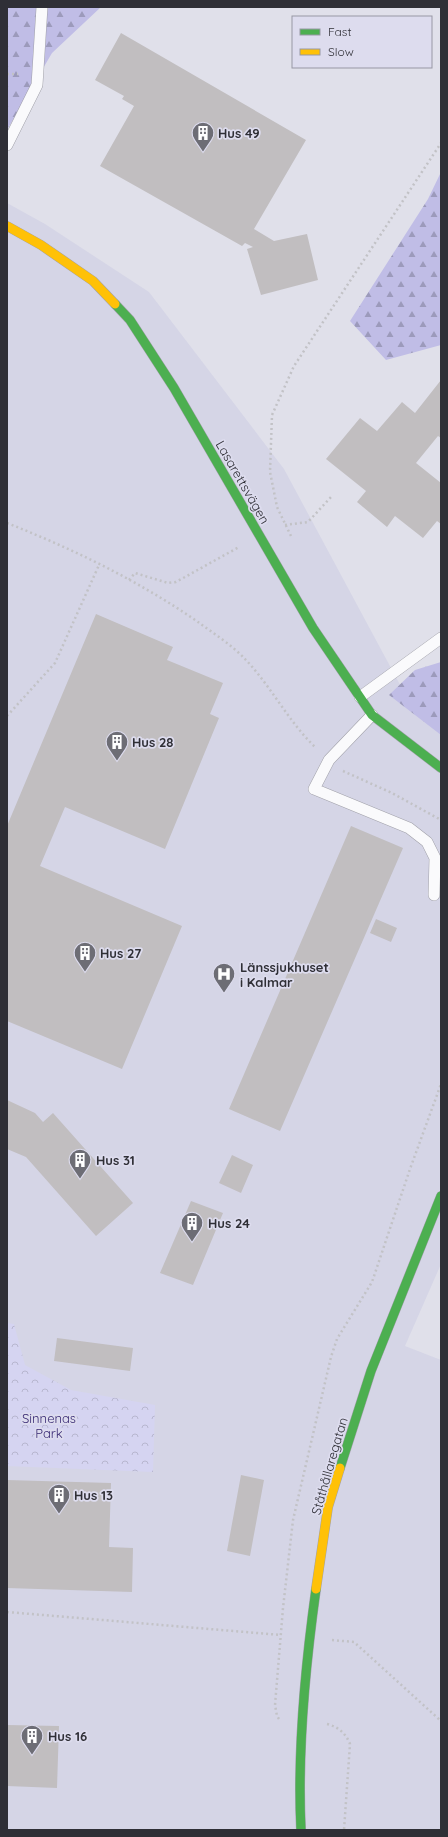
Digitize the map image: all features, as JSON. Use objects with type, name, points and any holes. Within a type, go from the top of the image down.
[{"type":"street","name":"Lasarettsvägen","points":[[7,226],[40,245],[93,281],[130,320],[174,388],[313,628],[372,715],[441,768]]},
{"type":"street","name":"Ståthållaregatan","points":[[301,1830],[299,1787],[309,1637],[328,1507],[371,1371],[441,1196]]},
{"type":"lane","points":[[7,145],[37,85],[42,7]]},
{"type":"lane","points":[[360,697],[441,638]]},
{"type":"lane","points":[[372,715],[328,760],[314,789],[409,828],[427,842],[435,858],[434,895]]},
{"type":"path","points":[[291,536],[277,507],[270,472],[272,415],[294,366],[441,143]]},
{"type":"path","points":[[7,523],[54,542],[129,580],[171,604],[209,630],[245,659],[311,743],[328,760],[343,771],[392,793],[441,820]]},
{"type":"path","points":[[7,716],[55,663],[99,565]]},
{"type":"path","points":[[129,580],[135,573],[168,583],[176,582],[182,578]]},
{"type":"path","points":[[7,1612],[283,1636]]},
{"type":"path","points":[[330,1640],[354,1642],[441,1721]]},
{"type":"shaded area","name":"Länssjukhuset i Kalmar","points":[[7,203],[45,224],[149,292],[284,469],[405,694],[441,724],[441,1264],[405,1346],[441,1360],[441,1830],[7,1830]]},
{"type":"green space","points":[[7,7],[101,7],[52,53],[7,130]]},
{"type":"green space","points":[[441,172],[441,345],[386,360],[350,321],[428,199]]},
{"type":"green space","points":[[441,662],[441,735],[389,695],[415,670]]},
{"type":"green space","name":"Sinnenas Park","points":[[7,1323],[14,1324],[25,1365],[71,1390],[155,1405],[153,1472],[7,1466]]},
{"type":"building","name":"Hus 49","points":[[121,33],[306,140],[254,229],[274,241],[307,234],[318,280],[261,295],[247,249],[253,247],[245,243],[242,246],[100,166],[134,106],[122,99],[124,96],[95,80]]},
{"type":"building","points":[[441,380],[441,438],[438,436],[416,463],[441,483],[441,524],[437,521],[423,538],[395,516],[387,527],[357,502],[366,491],[326,459],[360,418],[377,431],[402,402],[415,413]]},
{"type":"building","points":[[96,614],[173,647],[167,660],[223,683],[210,714],[219,718],[165,849],[65,807],[40,866],[182,926],[122,1069],[7,1021],[7,826]]},
{"type":"building","points":[[351,826],[403,848],[280,1131],[229,1109]]},
{"type":"building","points":[[376,919],[397,928],[391,942],[370,933]]},
{"type":"building","name":"Hus 31","points":[[7,1100],[35,1113],[43,1122],[53,1113],[133,1203],[96,1236],[26,1157],[7,1149]]},
{"type":"building","points":[[232,1155],[253,1165],[241,1193],[219,1183]]},
{"type":"building","name":"Hus 24","points":[[191,1201],[223,1213],[193,1285],[160,1273]]},
{"type":"building","points":[[57,1338],[133,1348],[130,1371],[54,1361]]},
{"type":"building","points":[[241,1475],[264,1480],[250,1556],[227,1551]]},
{"type":"building","name":"Hus 13","points":[[7,1480],[111,1483],[109,1547],[133,1548],[132,1592],[7,1588]]},
{"type":"building","name":"Hus 16","points":[[7,1725],[59,1726],[57,1788],[7,1786]]},
{"type":"traffic: fast","points":[[115,304],[130,320],[174,388],[313,628],[372,715],[441,768]]},
{"type":"traffic: fast","points":[[340,1468],[371,1371],[441,1196]]},
{"type":"traffic: fast","points":[[301,1830],[301,1739],[305,1679],[316,1589]]},
{"type":"traffic: slow","points":[[7,226],[41,245],[93,281],[115,304]]},
{"type":"traffic: slow","points":[[316,1589],[328,1507],[340,1468]]},
{"type":"place","name":"Hus 49","points":[[203,152]]},
{"type":"place","name":"Hus 28","points":[[117,762]]},
{"type":"place","name":"Hus 27","points":[[85,972]]},
{"type":"place","name":"Länssjukhuset i Kalmar","points":[[224,994]]},
{"type":"place","name":"Hus 31","points":[[80,1180]]},
{"type":"place","name":"Hus 24","points":[[192,1242]]},
{"type":"place","name":"Hus 13","points":[[59,1514]]},
{"type":"place","name":"Hus 16","points":[[32,1756]]}]
